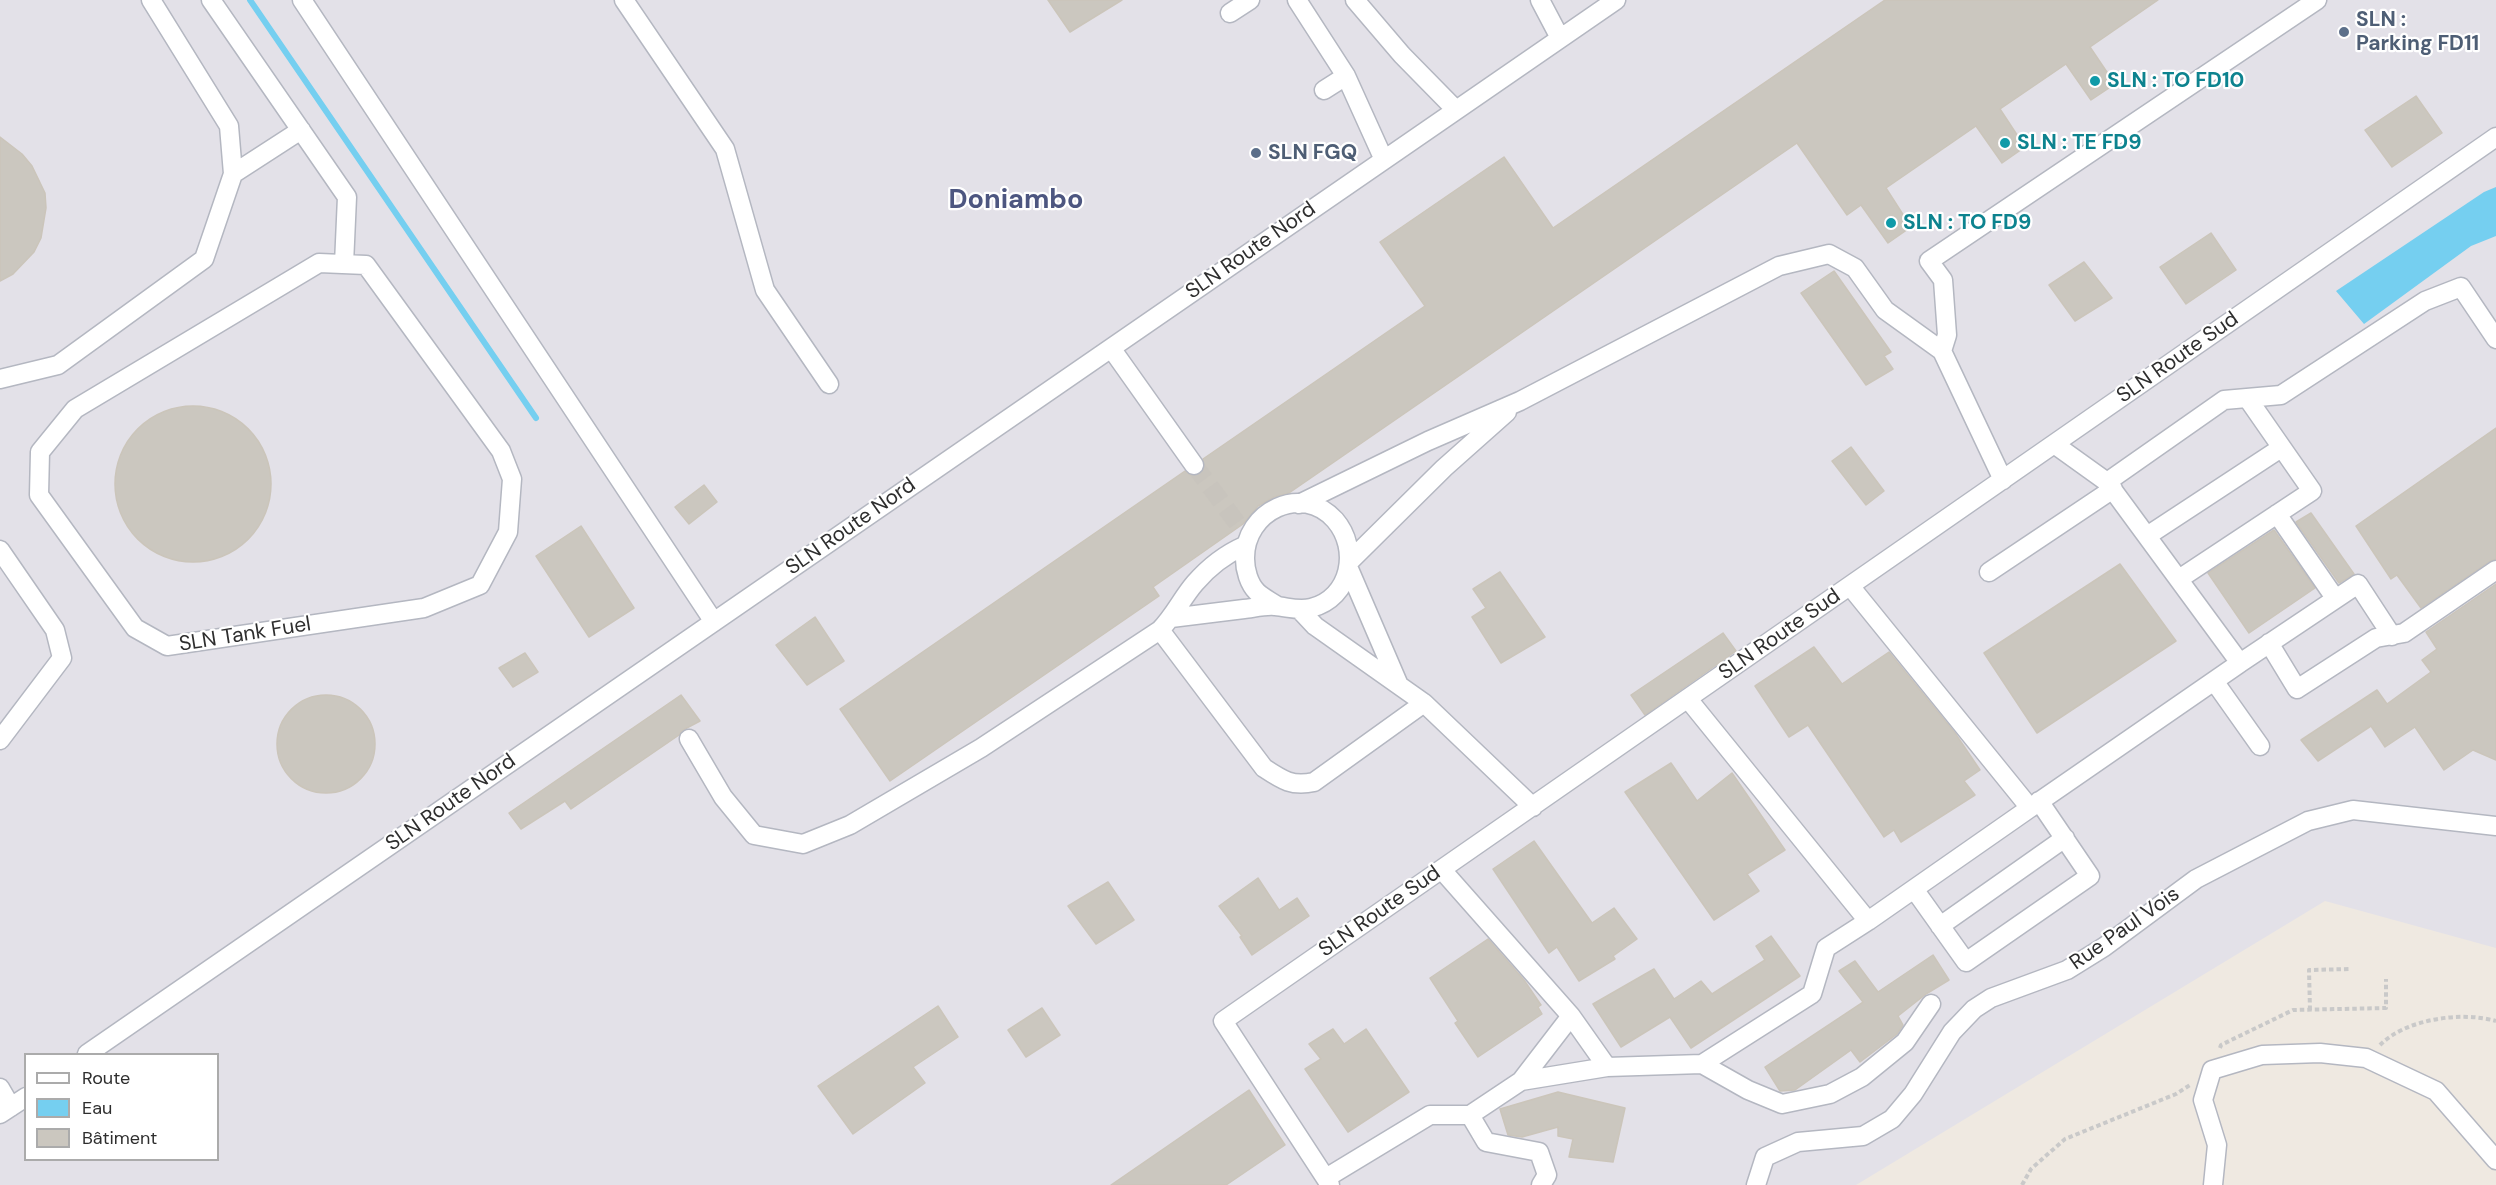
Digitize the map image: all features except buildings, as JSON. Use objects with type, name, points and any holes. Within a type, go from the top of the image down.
[{"type":"street","points":[[0,379],[58,365],[204,259],[233,174],[229,126],[151,0]]},
{"type":"street","points":[[211,0],[347,196],[344,264]]},
{"type":"street","points":[[302,0],[714,622]]},
{"type":"street","points":[[624,0],[725,149],[765,291],[829,384]]},
{"type":"street","points":[[1230,13],[1250,0]]},
{"type":"street","points":[[1297,0],[1346,76],[1384,160]]},
{"type":"street","points":[[1355,0],[1402,55],[1456,110]]},
{"type":"street","points":[[1539,0],[1560,38]]},
{"type":"street","name":"SLN Route Nord","points":[[88,1053],[1616,0]]},
{"type":"street","points":[[2003,480],[1944,343],[1943,280],[1929,261],[2317,0]]},
{"type":"street","points":[[1324,90],[1346,76]]},
{"type":"street","points":[[233,174],[301,130]]},
{"type":"street","name":"SLN Route Sud","points":[[1328,1182],[1223,1021],[2496,137]]},
{"type":"street","points":[[1299,504],[1428,441],[1520,401],[1779,266],[1829,254],[1855,268],[1885,310],[1944,343]]},
{"type":"street","name":"SLN Tank Fuel","points":[[319,263],[344,264],[366,265],[501,451],[512,479],[508,531],[480,585],[424,608],[168,646],[135,628],[39,495],[40,452],[75,410],[319,263]]},
{"type":"street","points":[[1989,572],[2224,400],[2281,395],[2425,301],[2461,287],[2496,339]]},
{"type":"street","points":[[1111,348],[1194,465]]},
{"type":"street","points":[[2178,579],[2312,491],[2248,399]]},
{"type":"street","points":[[1165,624],[1276,606],[1300,610],[1313,608],[1331,597],[1344,582],[1350,565],[1444,468],[1520,401]]},
{"type":"street","points":[[2054,444],[2110,485],[2240,663]]},
{"type":"street","points":[[2147,536],[2281,448]]},
{"type":"street","points":[[689,739],[723,797],[754,835],[803,844],[850,825],[954,766],[1165,624],[1194,584],[1231,552],[1259,519],[1271,510],[1285,505],[1299,504],[1316,507],[1331,516],[1342,528],[1349,544],[1350,565],[1398,683]]},
{"type":"street","points":[[2277,514],[2335,598]]},
{"type":"street","points":[[1245,534],[1245,570],[1256,591],[1276,606]]},
{"type":"street","points":[[0,550],[55,630],[62,658],[0,740]]},
{"type":"street","points":[[2269,643],[2297,689],[2376,638],[2404,633],[2496,570]]},
{"type":"street","points":[[1521,1081],[1607,1067],[1702,1064],[1812,994],[1826,948],[2335,598],[2358,584],[2392,636]]},
{"type":"street","points":[[1850,586],[2034,805],[2065,838],[2090,876],[1966,962],[1914,889]]},
{"type":"street","points":[[1300,610],[1315,626],[1424,703],[1533,807]]},
{"type":"street","points":[[1165,624],[1264,768],[1282,780],[1299,785],[1314,782],[1424,703]]},
{"type":"street","points":[[2214,681],[2260,746]]},
{"type":"street","points":[[1688,699],[1868,921]]},
{"type":"street","name":"Rue Paul Vois","points":[[1756,1184],[1765,1157],[1798,1142],[1863,1136],[1892,1119],[1913,1094],[1952,1032],[1983,1003],[2067,970],[2104,947],[2196,879],[2308,821],[2353,810],[2496,826]]},
{"type":"street","points":[[1940,926],[2065,838]]},
{"type":"street","points":[[1442,870],[1571,1016],[1607,1067]]},
{"type":"street","points":[[1702,1064],[1748,1090],[1782,1104],[1830,1094],[1862,1077],[1905,1042],[1932,1005]]},
{"type":"street","points":[[1328,1182],[1431,1115],[1470,1115],[1521,1081],[1571,1016]]},
{"type":"street","points":[[2213,1185],[2217,1145],[2203,1100],[2212,1070],[2262,1055],[2320,1053],[2366,1058],[2436,1091],[2496,1160]]},
{"type":"street","points":[[0,1088],[12,1106]]},
{"type":"street","points":[[1470,1115],[1486,1142],[1539,1152],[1547,1175],[1541,1185]]},
{"type":"path","points":[[2310,1010],[2309,970],[2351,969]]},
{"type":"path","points":[[2366,1058],[2387,1037],[2413,1025],[2444,1019],[2480,1017],[2496,1022]]},
{"type":"shaded area","points":[[0,0],[2496,0],[2496,948],[2325,901],[1856,1185],[0,1185]]},
{"type":"water","points":[[2496,187],[2496,236],[2471,246],[2364,324],[2336,291],[2484,192]]},
{"type":"waterway","points":[[250,0],[536,418]]},
{"type":"tunnel","points":[[1194,465],[1240,527]]},
{"type":"place","name":"SLN : Parking FD11","points":[[2344,32]]},
{"type":"place","name":"SLN : TO FD10","points":[[2095,81]]},
{"type":"place","name":"SLN : TE FD9","points":[[2005,143]]},
{"type":"place","name":"SLN FGQ","points":[[1256,153]]},
{"type":"place","name":"SLN : TO FD9","points":[[1891,223]]},
{"type":"district","name":"Doniambo","points":[[1016,201]]}]
